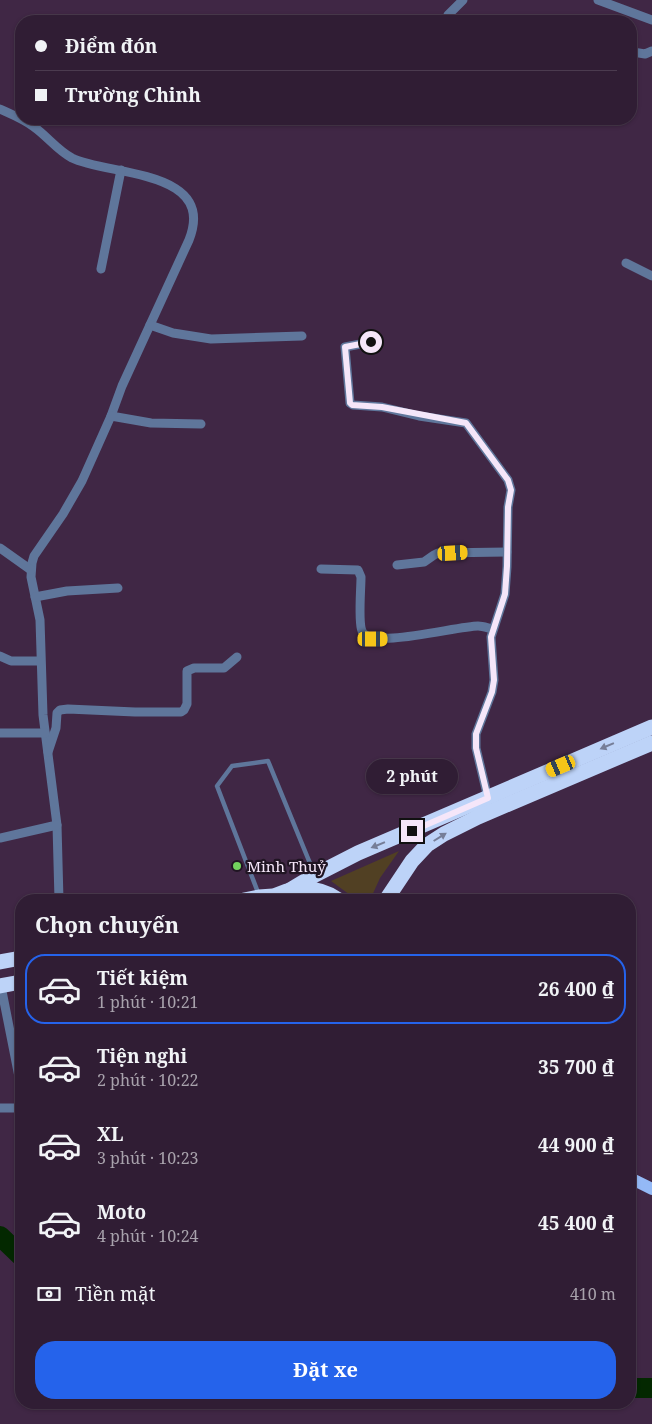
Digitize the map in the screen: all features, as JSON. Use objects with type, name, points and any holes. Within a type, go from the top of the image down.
[{"type":"highway","points":[[278,894],[290,890],[358,853],[652,727]]},
{"type":"highway","points":[[390,894],[412,861],[427,845],[444,834],[478,817],[652,743]]},
{"type":"highway","points":[[290,890],[313,890],[328,894]]},
{"type":"highway","points":[[0,962],[15,959]]},
{"type":"highway","points":[[0,986],[15,983]]},
{"type":"main road","points":[[636,1181],[652,1189]]},
{"type":"street","points":[[448,15],[463,0]]},
{"type":"street","points":[[598,0],[652,20]]},
{"type":"street","points":[[637,53],[645,54],[652,51]]},
{"type":"street","points":[[0,109],[15,117]]},
{"type":"street","points":[[30,125],[70,157],[168,184],[186,197],[195,218],[195,224],[189,240],[122,386],[111,416],[82,481],[63,514],[34,556],[31,570],[40,620],[40,661],[45,733],[57,825],[60,894]]},
{"type":"street","points":[[101,269],[121,170]]},
{"type":"street","points":[[626,263],[652,276]]},
{"type":"street","points":[[150,325],[173,333],[211,339],[302,336]]},
{"type":"street","points":[[371,342],[345,347],[350,403],[466,423],[510,484],[505,594],[491,637],[494,680],[492,692],[476,734],[476,748],[488,798]]},
{"type":"street","points":[[111,416],[151,423],[201,424]]},
{"type":"street","points":[[0,548],[31,570]]},
{"type":"street","points":[[397,565],[424,562],[438,553],[507,552]]},
{"type":"street","points":[[321,569],[358,570],[361,577],[361,629],[368,637],[383,639],[478,626],[493,629]]},
{"type":"street","points":[[36,596],[118,588]]},
{"type":"street","points":[[0,656],[11,661],[40,661]]},
{"type":"street","points":[[47,754],[56,728],[57,713],[60,710],[181,712],[187,704],[187,671],[194,668],[224,668],[237,657]]},
{"type":"street","points":[[0,733],[45,733]]},
{"type":"street","points":[[0,838],[57,825]]},
{"type":"street","points":[[0,986],[15,1054]]},
{"type":"street","points":[[0,1108],[15,1108]]},
{"type":"lane","points":[[265,894],[217,786],[232,766],[268,761],[315,875]]},
{"type":"shaded area","points":[[399,851],[380,878],[373,894],[349,894],[331,881]]},
{"type":"waterway","points":[[0,1236],[15,1250]]},
{"type":"waterway","points":[[636,1388],[652,1388]]},
{"type":"place","name":"Minh Thuỷ","points":[[237,866]]},
{"type":"route","points":[[371,342],[345,347],[348,399],[350,403],[352,405],[382,407],[419,416],[466,423],[508,480],[511,487],[508,507],[505,594],[491,637],[494,680],[492,692],[476,734],[476,748],[488,798],[412,831]]}]
